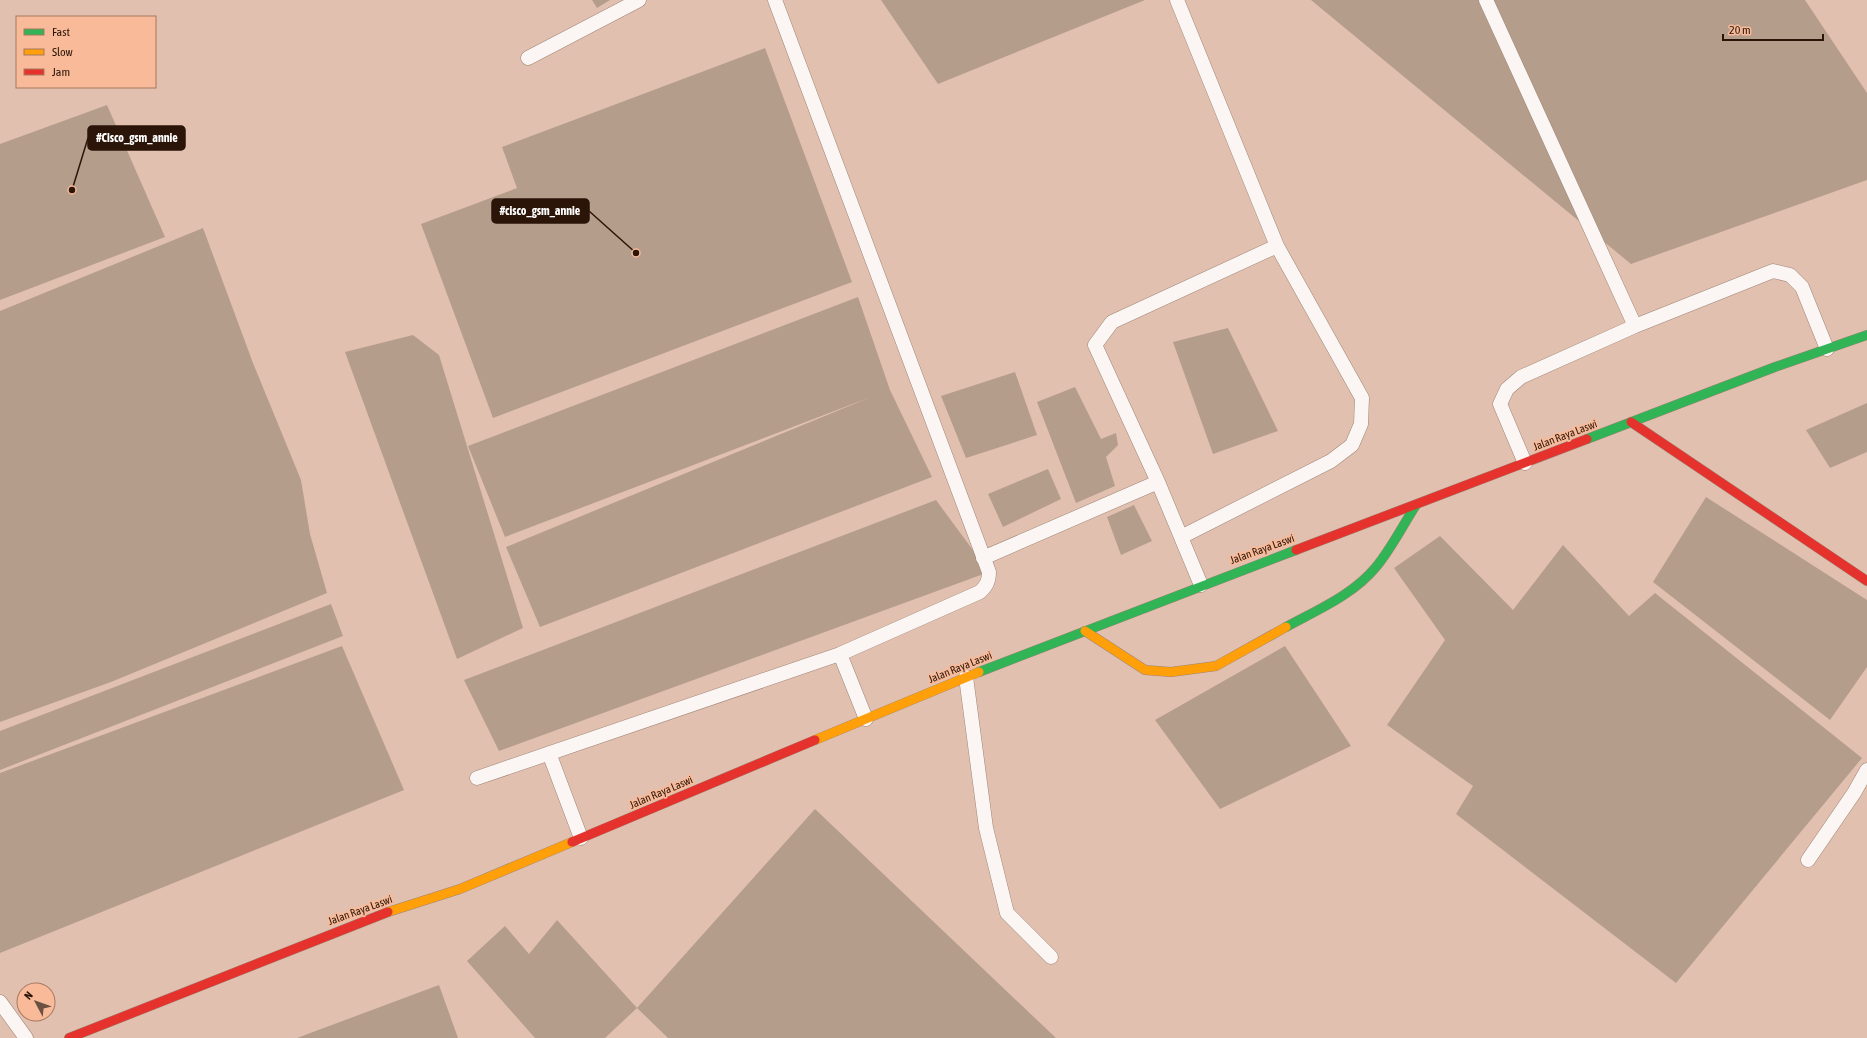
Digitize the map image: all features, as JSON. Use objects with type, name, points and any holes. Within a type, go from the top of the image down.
[{"type":"main road","name":"Jalan Raya Laswi","points":[[69,1038],[370,918],[460,889],[966,677],[1201,584],[1416,505],[1774,367],[1867,335]]},
{"type":"main road","points":[[1632,422],[1867,581]]},
{"type":"main road","points":[[1085,631],[1145,670],[1171,672],[1216,666],[1335,600],[1359,584],[1376,567],[1416,505]]},
{"type":"lane","points":[[528,58],[639,0]]},
{"type":"lane","points":[[477,778],[840,654],[980,592],[986,586],[989,579],[989,572],[774,0]]},
{"type":"lane","points":[[1177,0],[1277,246],[1362,398],[1361,424],[1352,445],[1331,461],[1181,537]]},
{"type":"lane","points":[[1486,0],[1635,326]]},
{"type":"lane","points":[[1201,584],[1158,482],[1095,345],[1112,322],[1277,246]]},
{"type":"lane","points":[[1525,463],[1500,404],[1507,389],[1521,377],[1635,326],[1773,271],[1790,275],[1802,287],[1827,349]]},
{"type":"lane","points":[[983,558],[1158,482]]},
{"type":"lane","points":[[840,654],[866,719]]},
{"type":"lane","points":[[966,677],[986,828],[1008,913],[1051,957]]},
{"type":"lane","points":[[549,753],[582,838]]},
{"type":"lane","points":[[1808,860],[1854,793],[1867,770]]},
{"type":"lane","points":[[0,1002],[26,1038]]},
{"type":"building","points":[[592,0],[610,0],[597,8]]},
{"type":"building","points":[[881,0],[1145,0],[938,84]]},
{"type":"building","points":[[1311,0],[1805,0],[1867,93],[1867,180],[1631,264]]},
{"type":"building","points":[[765,48],[852,282],[493,418],[421,224],[517,188],[502,147]]},
{"type":"building","points":[[107,105],[165,237],[0,300],[0,144]]},
{"type":"building","points":[[203,228],[253,363],[301,480],[310,534],[327,593],[111,682],[0,722],[0,311]]},
{"type":"building","points":[[858,297],[890,390],[932,477],[540,627],[506,547],[871,397],[505,537],[468,446]]},
{"type":"building","points":[[1228,328],[1278,431],[1213,454],[1173,342]]},
{"type":"building","points":[[413,335],[439,355],[523,628],[457,659],[345,352]]},
{"type":"building","points":[[1015,372],[1037,435],[966,458],[941,396]]},
{"type":"building","points":[[1075,387],[1101,439],[1116,433],[1118,445],[1106,457],[1115,486],[1076,503],[1037,402]]},
{"type":"building","points":[[1867,403],[1867,452],[1830,468],[1806,430]]},
{"type":"building","points":[[1048,469],[1061,499],[1003,527],[988,494]]},
{"type":"building","points":[[1706,497],[1867,600],[1867,667],[1830,720],[1653,582]]},
{"type":"building","points":[[936,500],[989,572],[499,751],[464,680]]},
{"type":"building","points":[[1134,505],[1152,541],[1121,555],[1107,517]]},
{"type":"building","points":[[1440,536],[1513,610],[1563,545],[1629,616],[1655,593],[1862,758],[1676,983],[1456,814],[1473,786],[1387,725],[1445,640],[1394,568]]},
{"type":"building","points":[[331,604],[343,636],[0,770],[0,731]]},
{"type":"building","points":[[342,646],[404,790],[0,953],[0,773]]},
{"type":"building","points":[[1285,646],[1351,746],[1220,809],[1155,720]]},
{"type":"building","points":[[815,809],[1056,1038],[668,1038],[637,1008]]},
{"type":"building","points":[[557,920],[637,1008],[605,1038],[535,1038],[467,961],[505,926],[529,954]]},
{"type":"building","points":[[439,985],[458,1038],[297,1038]]},
{"type":"traffic: fast","points":[[1587,439],[1775,367],[1867,335]]},
{"type":"traffic: fast","points":[[1286,627],[1346,594],[1367,577],[1387,553],[1416,505]]},
{"type":"traffic: fast","points":[[979,672],[1296,550]]},
{"type":"traffic: slow","points":[[1085,631],[1145,670],[1171,672],[1216,666],[1286,627]]},
{"type":"traffic: slow","points":[[815,740],[979,672]]},
{"type":"traffic: slow","points":[[388,912],[460,889],[572,842]]},
{"type":"traffic: jam","points":[[1631,422],[1867,581]]},
{"type":"traffic: jam","points":[[1296,550],[1587,439]]},
{"type":"traffic: jam","points":[[572,842],[815,740]]},
{"type":"traffic: jam","points":[[69,1038],[388,912]]},
{"type":"place","name":"#Cisco_gsm_annie","points":[[72,190]]},
{"type":"place","name":"#cisco_gsm_annie","points":[[636,253]]}]
